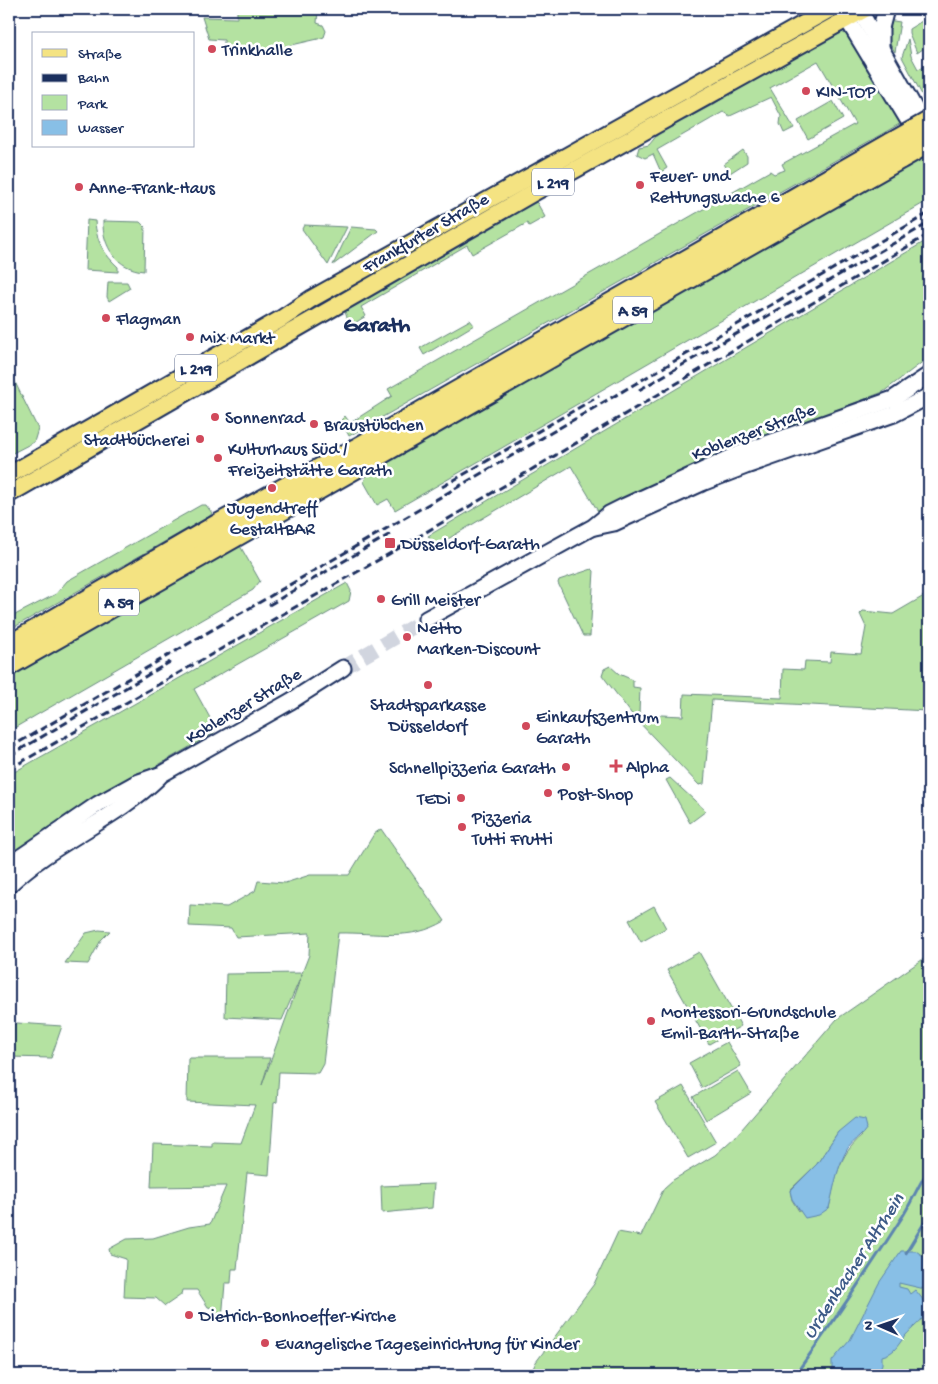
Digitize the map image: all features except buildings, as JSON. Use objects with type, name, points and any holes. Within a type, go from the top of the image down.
[{"type":"highway","name":"A 59","points":[[9,646],[225,531],[362,455],[897,151],[929,122]]},
{"type":"highway","name":"A 59","points":[[897,151],[929,142]]},
{"type":"highway","name":"A 59","points":[[9,665],[225,531]]},
{"type":"main road","name":"Frankfurter Straße","points":[[9,475],[281,319],[311,299],[830,9]]},
{"type":"main road","points":[[882,49],[881,28],[886,9]]},
{"type":"main road","name":"Frankfurter Straße","points":[[9,494],[854,11]]},
{"type":"main road","points":[[854,11],[882,49],[929,135]]},
{"type":"main road","points":[[854,11],[929,152]]},
{"type":"main road","name":"Koblenzer Straße","points":[[426,619],[593,527],[608,514],[698,472],[793,433],[894,399],[929,375]]},
{"type":"main road","name":"Koblenzer Straße","points":[[593,527],[614,523],[702,483],[894,414],[929,396]]},
{"type":"main road","name":"Koblenzer Straße","points":[[9,865],[98,804],[136,783],[162,774],[298,697],[343,668]]},
{"type":"main road","name":"Koblenzer Straße","points":[[9,885],[66,841],[142,794],[162,774]]},
{"type":"green space","points":[[237,9],[318,9],[317,23],[323,25],[326,31],[324,37],[318,39],[248,55],[242,49],[224,48],[224,40],[209,39],[202,17],[237,18]]},
{"type":"green space","points":[[887,20],[900,22],[895,52],[886,38]]},
{"type":"green space","points":[[9,21],[13,22],[9,115]]},
{"type":"green space","points":[[922,21],[929,33],[929,45],[917,53],[909,29]]},
{"type":"green space","points":[[840,31],[854,39],[903,122],[349,436],[341,420],[345,416],[350,423],[392,396],[388,389],[770,171],[774,174],[785,170],[782,164],[855,124],[818,61],[770,88],[794,128],[784,133],[780,124],[781,116],[771,97],[730,116],[723,112],[657,150],[667,168],[661,172],[653,154],[645,158],[637,154],[639,147],[649,145],[666,124],[686,119],[714,104],[776,64]]},
{"type":"green space","points":[[908,39],[911,56],[918,69],[924,67],[929,78],[929,108],[902,57]]},
{"type":"green space","points":[[833,101],[843,119],[808,139],[798,121]]},
{"type":"green space","points":[[743,150],[747,156],[747,162],[730,173],[724,164]]},
{"type":"green space","points":[[927,154],[929,158],[929,200],[395,510],[388,499],[377,505],[364,482],[368,471]]},
{"type":"green space","points":[[533,200],[536,201],[545,217],[529,226],[527,223],[472,254],[467,245],[361,307],[366,316],[350,326],[344,309]]},
{"type":"green space","points":[[87,220],[95,221],[99,241],[105,252],[118,267],[118,272],[85,270]]},
{"type":"green space","points":[[103,221],[140,222],[145,227],[144,271],[126,266],[113,255],[105,239]]},
{"type":"green space","points":[[304,225],[347,227],[328,265],[302,229]]},
{"type":"green space","points":[[351,227],[376,229],[378,231],[333,265]]},
{"type":"green space","points":[[929,239],[929,357],[883,392],[844,407],[845,410],[599,513],[571,466],[436,546],[428,536]]},
{"type":"green space","points":[[108,282],[127,282],[130,288],[109,301],[107,297]]},
{"type":"green space","points":[[470,320],[474,325],[424,355],[420,348]]},
{"type":"green space","points":[[9,370],[38,429],[34,442],[9,455]]},
{"type":"green space","points":[[201,505],[206,505],[212,513],[210,516],[9,630],[9,618],[56,594],[67,581]]},
{"type":"green space","points":[[239,544],[260,581],[253,590],[9,731],[9,675]]},
{"type":"green space","points":[[592,569],[594,571],[590,636],[583,636],[558,583],[559,580]]},
{"type":"green space","points":[[347,583],[351,591],[349,601],[194,689],[215,727],[214,733],[132,780],[9,858],[9,775]]},
{"type":"green space","points":[[929,593],[928,711],[712,700],[704,784],[699,785],[634,717],[602,675],[604,669],[610,666],[619,674],[633,680],[633,687],[640,688],[639,714],[683,716],[684,694],[782,698],[783,669],[804,670],[805,661],[830,662],[831,652],[861,654],[866,627],[860,614],[863,611],[893,614]]},
{"type":"green space","points":[[670,778],[706,811],[690,823],[666,780]]},
{"type":"green space","points":[[381,829],[445,921],[432,928],[406,934],[338,933],[323,1064],[318,1073],[279,1072],[277,1102],[274,1103],[269,1175],[247,1173],[237,1269],[232,1269],[231,1283],[225,1283],[222,1320],[214,1319],[213,1308],[208,1307],[197,1290],[182,1290],[181,1295],[165,1306],[156,1298],[124,1297],[126,1259],[110,1254],[109,1249],[127,1239],[153,1238],[189,1227],[210,1224],[226,1186],[151,1187],[153,1144],[212,1146],[212,1142],[241,1143],[255,1105],[187,1102],[188,1058],[270,1058],[262,1085],[302,974],[282,1020],[225,1017],[226,974],[302,973],[309,955],[310,933],[236,937],[231,928],[189,926],[190,905],[227,907],[255,891],[258,881],[285,883],[310,875],[349,875],[374,834]]},
{"type":"green space","points":[[654,906],[666,928],[641,942],[629,920]]},
{"type":"green space","points":[[99,930],[110,931],[101,940],[88,964],[65,963],[86,933]]},
{"type":"green space","points":[[699,952],[741,1026],[709,1044],[667,970]]},
{"type":"green space","points":[[929,955],[929,1375],[530,1375],[536,1362],[594,1284],[618,1232],[641,1236],[664,1188],[673,1180],[715,1155],[735,1137],[837,1019]],"holes":[[[838,1132],[862,1136],[854,1143],[843,1160],[836,1178],[829,1208],[799,1211],[792,1200],[790,1190],[817,1164]]]},
{"type":"green space","points":[[17,1023],[62,1026],[51,1058],[9,1057],[9,1028]]},
{"type":"green space","points":[[727,1042],[741,1066],[702,1088],[689,1063]]},
{"type":"green space","points":[[738,1071],[751,1093],[706,1120],[693,1097]]},
{"type":"green space","points":[[683,1086],[716,1142],[688,1158],[655,1102]]},
{"type":"green space","points":[[434,1184],[432,1208],[382,1213],[381,1186]]},
{"type":"water","points":[[855,1118],[865,1120],[867,1128],[850,1145],[844,1155],[836,1177],[829,1208],[819,1215],[805,1218],[792,1199],[790,1191],[817,1164],[838,1132]]},
{"type":"water","points":[[901,1251],[916,1251],[929,1260],[929,1290],[899,1283],[899,1287],[907,1289],[910,1294],[915,1290],[922,1298],[926,1311],[924,1316],[895,1349],[882,1356],[882,1364],[877,1375],[832,1375],[832,1361],[850,1340],[879,1283]]},
{"type":"waterway","name":"Urdenbacher Altrhein","points":[[795,1375],[905,1213],[929,1169]]},
{"type":"waterway","points":[[906,1253],[929,1215]]},
{"type":"tunnel","points":[[343,668],[426,619]]},
{"type":"railway","points":[[9,748],[929,213]]},
{"type":"railway","points":[[639,390],[929,223]]},
{"type":"railway","points":[[9,769],[389,554],[929,234]]},
{"type":"railway","points":[[442,487],[599,396]]},
{"type":"railway","points":[[269,605],[392,533]]},
{"type":"railway","points":[[9,756],[170,662]]},
{"type":"place","name":"Trinkhalle","points":[[212,49]]},
{"type":"place","name":"KIN-TOP","points":[[806,91]]},
{"type":"place","name":"Feuer- und Rettungswache 6","points":[[640,185]]},
{"type":"place","name":"Anne-Frank-Haus","points":[[79,187]]},
{"type":"place","name":"Flagman","points":[[106,318]]},
{"type":"place","name":"Mix Markt","points":[[190,337]]},
{"type":"place","name":"Sonnenrad","points":[[215,417]]},
{"type":"place","name":"Braustübchen","points":[[314,424]]},
{"type":"place","name":"Stadtbücherei","points":[[200,439]]},
{"type":"place","name":"Kulturhaus Süd / Freizeitstätte Garath","points":[[218,458]]},
{"type":"place","name":"Jugendtreff GestaltBAR","points":[[272,488]]},
{"type":"place","name":"Düsseldorf-Garath","points":[[390,543]]},
{"type":"place","name":"Grill Meister","points":[[381,599]]},
{"type":"place","name":"Netto Marken-Discount","points":[[407,637]]},
{"type":"place","name":"Stadtsparkasse Düsseldorf","points":[[428,685]]},
{"type":"place","name":"Einkaufszentrum Garath","points":[[526,726]]},
{"type":"place","name":"Alpha","points":[[616,766]]},
{"type":"place","name":"Schnellpizzeria Garath","points":[[566,767]]},
{"type":"place","name":"Post-Shop","points":[[548,793]]},
{"type":"place","name":"TEDi","points":[[461,798]]},
{"type":"place","name":"Pizzeria Tutti Frutti","points":[[462,827]]},
{"type":"place","name":"Montessori-Grundschule Emil-Barth-Straße","points":[[651,1021]]},
{"type":"place","name":"Dietrich-Bonhoeffer-Kirche","points":[[189,1315]]},
{"type":"place","name":"Evangelische Tageseinrichtung für Kinder","points":[[265,1343]]},
{"type":"district","name":"Garath","points":[[377,323]]}]
